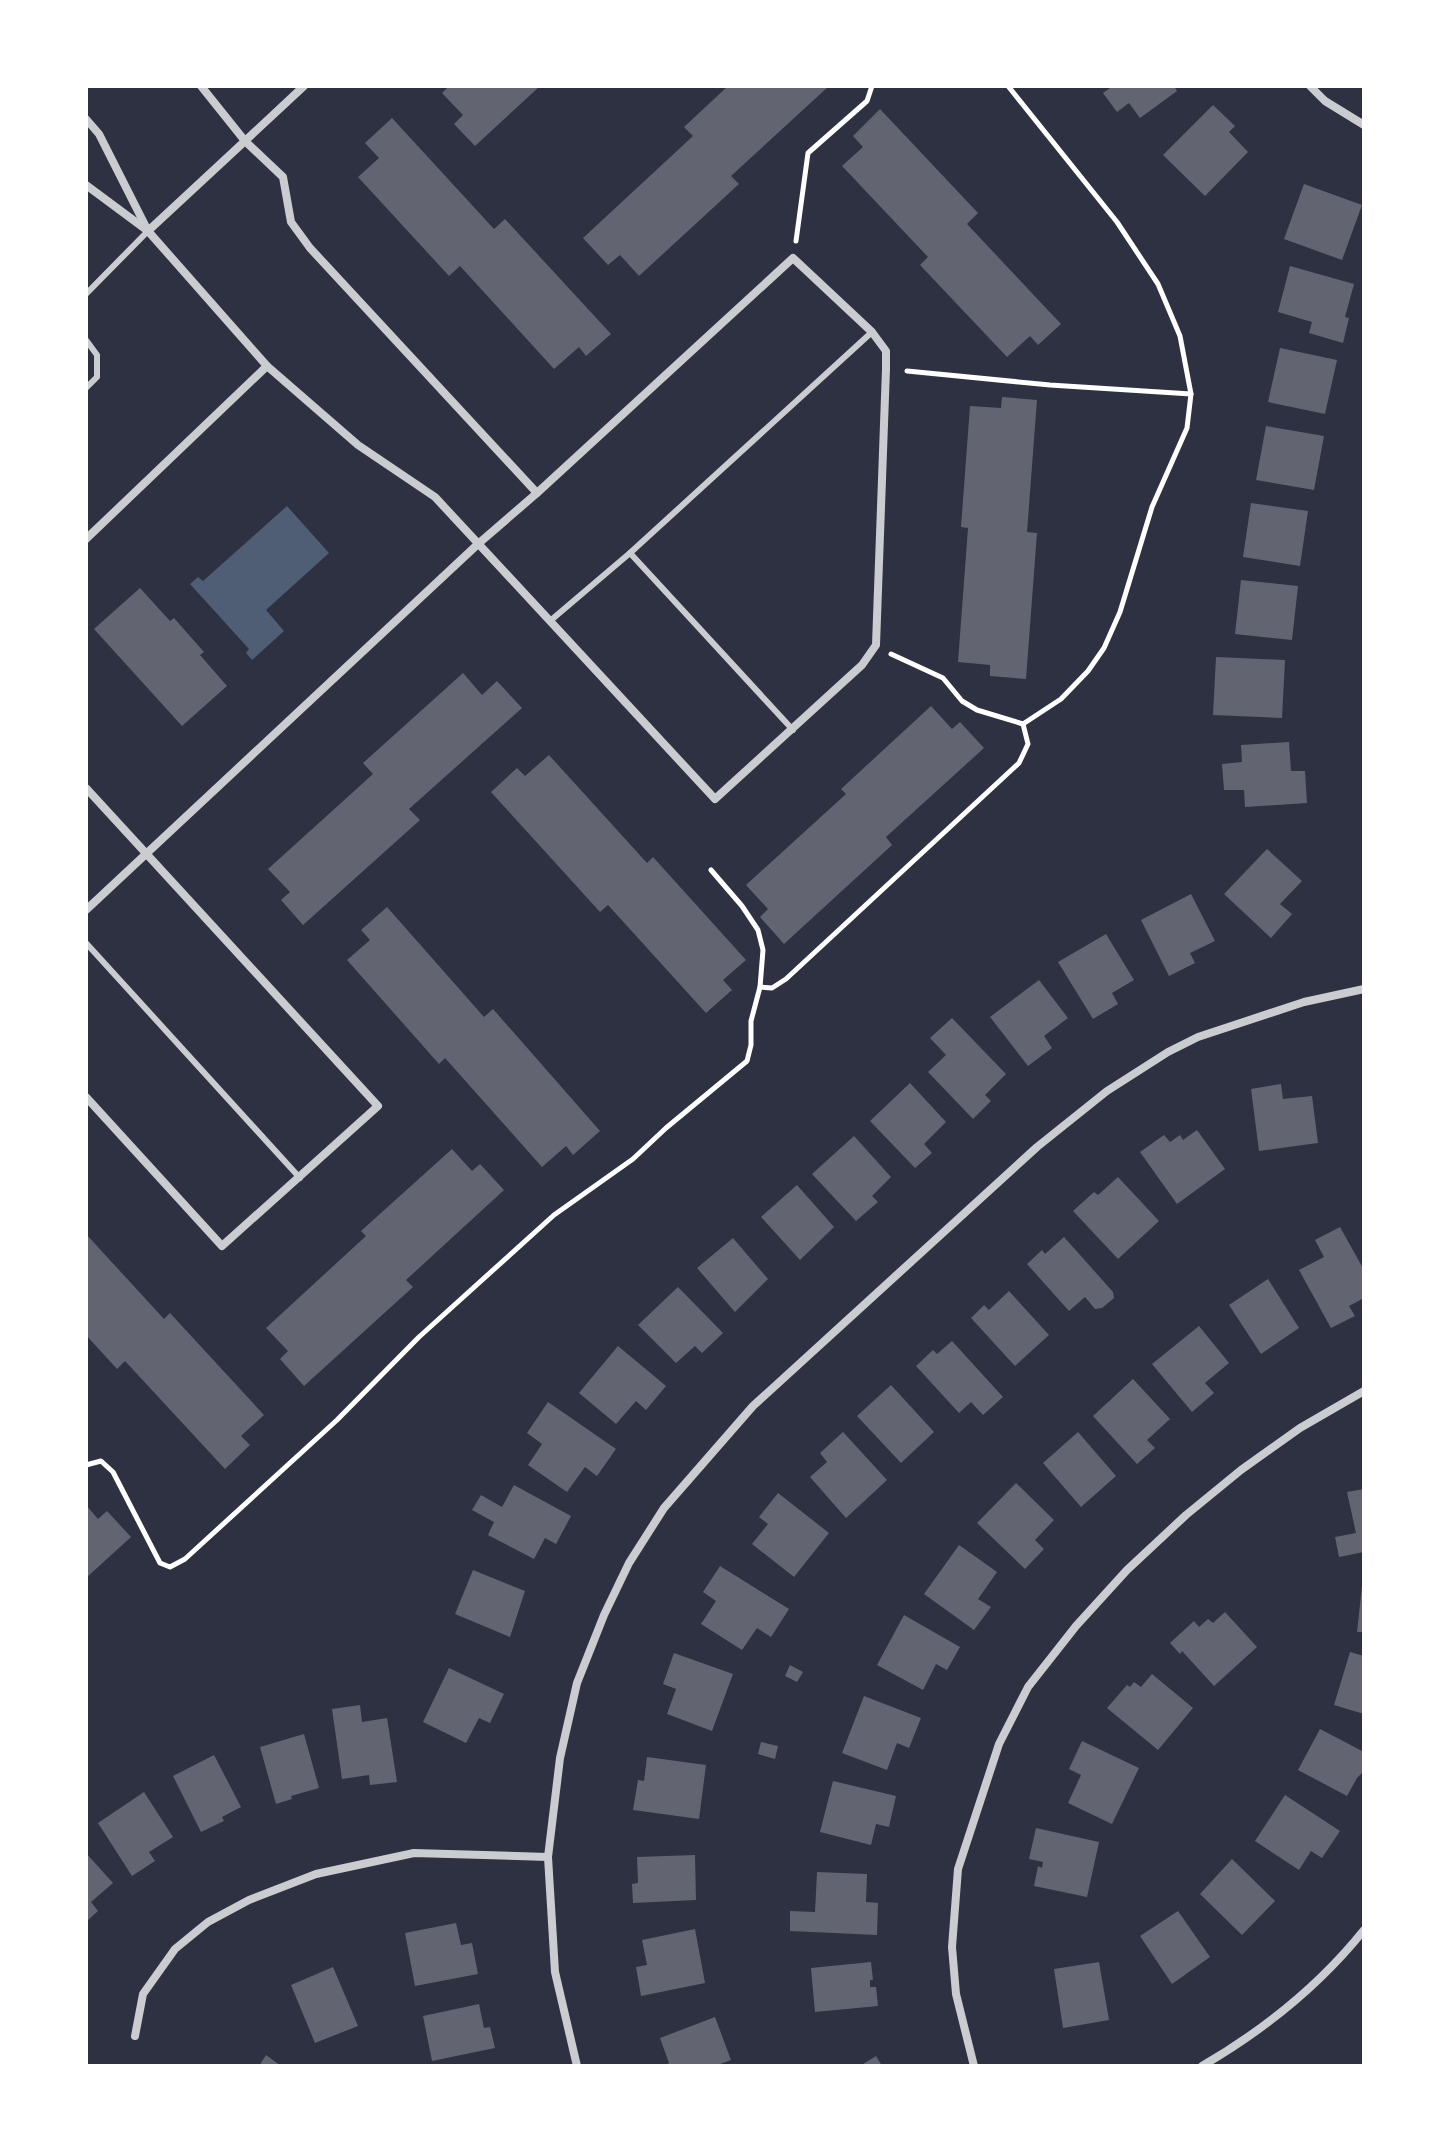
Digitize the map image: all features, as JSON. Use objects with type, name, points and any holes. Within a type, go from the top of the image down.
[{"type":"street","points":[[201,86],[245,141],[283,177],[291,222],[310,248],[537,493]]},
{"type":"street","points":[[148,231],[304,86]]},
{"type":"street","points":[[1310,86],[1325,101],[1364,125]]},
{"type":"street","points":[[86,119],[99,134],[148,231]]},
{"type":"street","points":[[86,185],[148,231],[267,366],[358,445],[435,497],[478,544],[715,799],[862,665],[876,645],[886,369],[886,351],[872,332],[793,258],[478,544],[86,910]]},
{"type":"street","points":[[86,539],[267,366]]},
{"type":"street","points":[[86,788],[378,1106],[222,1246],[86,1097]]},
{"type":"street","points":[[577,2066],[555,1972],[548,1857],[560,1758],[574,1698],[604,1615],[629,1563],[664,1508],[753,1406],[1037,1147],[1107,1091],[1168,1052],[1198,1037],[1304,1002],[1364,989]]},
{"type":"street","points":[[974,2066],[956,1994],[952,1947],[958,1869],[999,1744],[1028,1687],[1127,1570],[1186,1515],[1288,1437],[1364,1391]]},
{"type":"street","points":[[135,2036],[143,1994],[175,1949],[208,1922],[249,1900],[316,1874],[414,1853],[548,1857]]},
{"type":"street","points":[[1202,2066],[1280,2015],[1335,1965],[1364,1930]]},
{"type":"lane","points":[[86,294],[148,231]]},
{"type":"lane","points":[[550,621],[630,553],[872,332]]},
{"type":"lane","points":[[86,340],[97,355],[97,377],[86,388]]},
{"type":"lane","points":[[630,553],[793,730]]},
{"type":"lane","points":[[86,943],[300,1178]]},
{"type":"path","points":[[793,258],[808,153],[867,101],[872,86]]},
{"type":"path","points":[[1008,86],[1117,222],[1158,284],[1180,336],[1191,394],[1187,428],[1152,507],[1120,612],[1104,648],[1088,671],[1061,699],[1023,724]]},
{"type":"path","points":[[886,369],[1050,385],[1191,394]]},
{"type":"path","points":[[876,645],[918,669],[943,678],[962,701],[977,710],[1023,724]]},
{"type":"path","points":[[760,987],[772,988],[786,979],[1019,763],[1028,744],[1023,724]]},
{"type":"path","points":[[86,1465],[101,1461],[113,1472],[160,1563],[170,1567],[185,1559],[337,1420],[419,1337],[554,1215],[633,1159],[747,1061],[763,950],[758,930],[711,870]]},
{"type":"water","points":[[287,506],[329,553],[266,610],[284,631],[252,660],[246,653],[249,649],[190,584],[198,577],[203,581]]},
{"type":"building","points":[[449,86],[540,86],[475,146],[454,124],[463,115],[442,93]]},
{"type":"building","points":[[728,86],[829,86],[731,176],[739,184],[639,276],[620,255],[608,265],[583,238],[693,136],[684,127]]},
{"type":"building","points":[[1113,86],[1174,86],[1177,91],[1140,118],[1129,103],[1117,112],[1103,93]]},
{"type":"building","points":[[1213,105],[1235,126],[1229,132],[1248,152],[1205,196],[1163,155]]},
{"type":"building","points":[[880,109],[978,213],[967,224],[1061,324],[1038,345],[1030,336],[1007,357],[920,265],[928,257],[842,166],[863,147],[853,136]]},
{"type":"building","points":[[392,118],[494,229],[505,219],[611,334],[586,356],[579,347],[554,369],[460,266],[449,276],[358,177],[379,158],[365,143]]},
{"type":"building","points":[[1304,184],[1362,205],[1342,260],[1284,239]]},
{"type":"building","points":[[1290,266],[1354,284],[1345,317],[1349,318],[1343,343],[1309,333],[1312,322],[1278,312]]},
{"type":"building","points":[[1280,348],[1337,360],[1325,414],[1268,402]]},
{"type":"building","points":[[1002,397],[1037,400],[1027,532],[1037,533],[1026,679],[990,676],[990,665],[958,662],[968,528],[961,527],[970,406],[1001,408]]},
{"type":"building","points":[[1266,426],[1324,436],[1314,490],[1256,480]]},
{"type":"building","points":[[1251,503],[1308,511],[1300,566],[1243,557]]},
{"type":"building","points":[[1241,580],[1298,586],[1292,640],[1235,634]]},
{"type":"building","points":[[140,588],[170,621],[174,618],[204,652],[200,655],[227,686],[182,726],[94,629]]},
{"type":"building","points":[[1216,657],[1285,660],[1282,718],[1213,715]]},
{"type":"building","points":[[463,673],[482,695],[497,681],[522,708],[409,809],[420,820],[303,925],[281,900],[290,892],[268,869],[373,774],[363,763]]},
{"type":"building","points":[[931,706],[952,729],[960,722],[984,748],[886,837],[892,845],[784,944],[760,917],[768,909],[746,885],[846,794],[841,789]]},
{"type":"building","points":[[1289,742],[1291,771],[1305,771],[1307,803],[1245,807],[1244,790],[1224,790],[1222,764],[1242,762],[1241,745]]},
{"type":"building","points":[[549,755],[647,863],[653,857],[746,960],[723,980],[732,990],[706,1013],[608,905],[600,912],[491,792],[517,768],[525,776]]},
{"type":"building","points":[[1267,849],[1302,881],[1280,904],[1292,914],[1271,938],[1224,894]]},
{"type":"building","points":[[1191,894],[1215,941],[1190,953],[1195,963],[1169,976],[1141,920]]},
{"type":"building","points":[[387,907],[484,1017],[493,1009],[600,1131],[573,1155],[566,1146],[542,1167],[445,1058],[439,1064],[347,960],[370,940],[361,930]]},
{"type":"building","points":[[1106,934],[1134,980],[1112,993],[1118,1004],[1093,1019],[1058,962]]},
{"type":"building","points":[[1039,980],[1068,1018],[1044,1036],[1052,1048],[1028,1066],[990,1017]]},
{"type":"building","points":[[952,1018],[1006,1074],[985,1095],[991,1101],[973,1119],[928,1072],[946,1055],[930,1038]]},
{"type":"building","points":[[910,1083],[946,1122],[924,1144],[932,1153],[915,1168],[870,1121]]},
{"type":"building","points":[[1281,1084],[1283,1099],[1312,1096],[1318,1143],[1259,1151],[1251,1089]]},
{"type":"building","points":[[1197,1130],[1225,1169],[1177,1204],[1140,1152],[1164,1135],[1170,1142],[1180,1135],[1183,1140]]},
{"type":"building","points":[[854,1136],[891,1177],[872,1196],[878,1202],[856,1221],[812,1174]]},
{"type":"building","points":[[452,1149],[472,1171],[480,1164],[504,1190],[406,1280],[413,1287],[304,1386],[280,1359],[288,1351],[266,1328],[366,1236],[361,1231]]},
{"type":"building","points":[[1118,1177],[1159,1221],[1118,1259],[1073,1211],[1094,1192],[1098,1195]]},
{"type":"building","points":[[797,1185],[834,1227],[800,1260],[761,1217]]},
{"type":"building","points":[[1340,1227],[1364,1270],[1364,1298],[1349,1306],[1355,1316],[1331,1328],[1299,1270],[1324,1257],[1315,1240]]},
{"type":"building","points":[[86,1234],[164,1319],[170,1313],[264,1415],[241,1436],[250,1445],[225,1469],[125,1361],[117,1369],[86,1335]]},
{"type":"building","points":[[1064,1237],[1113,1292],[1114,1298],[1102,1308],[1095,1309],[1085,1297],[1069,1311],[1027,1264],[1042,1250],[1045,1254]]},
{"type":"building","points":[[733,1238],[768,1279],[735,1312],[697,1268]]},
{"type":"building","points":[[1268,1279],[1299,1328],[1261,1354],[1229,1305]]},
{"type":"building","points":[[678,1287],[723,1333],[702,1353],[695,1346],[676,1363],[638,1325]]},
{"type":"building","points":[[1009,1291],[1049,1335],[1015,1366],[971,1318],[984,1305],[989,1310]]},
{"type":"building","points":[[1199,1326],[1229,1363],[1205,1383],[1214,1393],[1192,1412],[1152,1364]]},
{"type":"building","points":[[952,1341],[1003,1397],[983,1415],[971,1402],[959,1413],[916,1366],[933,1350],[937,1354]]},
{"type":"building","points":[[618,1346],[666,1386],[646,1410],[636,1401],[616,1424],[579,1393]]},
{"type":"building","points":[[1133,1379],[1170,1419],[1147,1440],[1155,1448],[1137,1464],[1093,1416]]},
{"type":"building","points":[[891,1385],[934,1432],[901,1463],[857,1416]]},
{"type":"building","points":[[548,1402],[616,1449],[597,1476],[585,1467],[567,1492],[528,1465],[542,1444],[527,1433]]},
{"type":"building","points":[[843,1432],[887,1480],[846,1518],[810,1477],[827,1462],[820,1453]]},
{"type":"building","points":[[1078,1432],[1116,1476],[1081,1507],[1043,1463]]},
{"type":"building","points":[[1016,1483],[1054,1520],[1035,1540],[1044,1549],[1025,1569],[977,1523]]},
{"type":"building","points":[[514,1485],[571,1516],[556,1544],[545,1538],[534,1559],[488,1535],[494,1522],[472,1510],[481,1495],[502,1507]]},
{"type":"building","points":[[1364,1489],[1364,1552],[1339,1557],[1335,1537],[1356,1533],[1347,1492]]},
{"type":"building","points":[[778,1493],[829,1533],[794,1577],[752,1544],[768,1524],[759,1517]]},
{"type":"building","points":[[86,1505],[98,1519],[107,1511],[131,1537],[86,1578]]},
{"type":"building","points":[[959,1545],[997,1572],[978,1599],[991,1607],[974,1630],[924,1594]]},
{"type":"building","points":[[720,1566],[789,1609],[771,1637],[757,1628],[742,1650],[701,1624],[716,1601],[703,1592]]},
{"type":"building","points":[[473,1570],[525,1591],[510,1637],[455,1614]]},
{"type":"building","points":[[1362,1586],[1364,1632],[1357,1632]]},
{"type":"building","points":[[1225,1612],[1257,1647],[1214,1686],[1182,1651],[1180,1654],[1170,1643],[1194,1621],[1199,1627],[1208,1619],[1213,1623]]},
{"type":"building","points":[[904,1615],[960,1647],[947,1670],[936,1664],[923,1690],[877,1665]]},
{"type":"building","points":[[1350,1652],[1364,1656],[1364,1714],[1334,1705]]},
{"type":"building","points":[[674,1653],[733,1674],[712,1731],[667,1714],[676,1689],[663,1684]]},
{"type":"building","points":[[790,1665],[803,1672],[797,1682],[785,1676]]},
{"type":"building","points":[[449,1668],[504,1694],[490,1723],[479,1718],[466,1743],[423,1722]]},
{"type":"building","points":[[1152,1674],[1193,1708],[1158,1750],[1107,1708],[1127,1685],[1130,1687],[1134,1682],[1141,1687]]},
{"type":"building","points":[[864,1696],[921,1718],[909,1748],[897,1743],[887,1770],[842,1753]]},
{"type":"building","points":[[360,1705],[362,1722],[387,1718],[397,1782],[370,1785],[369,1775],[342,1779],[332,1709]]},
{"type":"building","points":[[1320,1729],[1364,1752],[1364,1774],[1357,1778],[1347,1796],[1298,1770]]},
{"type":"building","points":[[304,1734],[319,1788],[276,1804],[260,1747]]},
{"type":"building","points":[[1082,1741],[1139,1768],[1112,1824],[1068,1803],[1081,1775],[1069,1769]]},
{"type":"building","points":[[761,1742],[778,1746],[775,1759],[758,1754]]},
{"type":"building","points":[[214,1755],[241,1807],[222,1817],[224,1821],[201,1832],[173,1776]]},
{"type":"building","points":[[647,1757],[706,1765],[699,1819],[633,1810],[638,1780],[644,1781]]},
{"type":"building","points":[[833,1781],[896,1796],[889,1827],[876,1824],[871,1845],[820,1832]]},
{"type":"building","points":[[144,1792],[173,1837],[149,1852],[155,1861],[132,1876],[98,1823]]},
{"type":"building","points":[[1285,1795],[1340,1831],[1322,1858],[1311,1851],[1299,1870],[1255,1841]]},
{"type":"building","points":[[1036,1828],[1099,1842],[1087,1897],[1034,1886],[1038,1866],[1042,1868],[1043,1862],[1029,1859]]},
{"type":"building","points":[[86,1853],[113,1883],[91,1902],[98,1911],[86,1922]]},
{"type":"building","points":[[695,1855],[696,1900],[633,1903],[632,1884],[638,1883],[637,1857]]},
{"type":"building","points":[[1232,1859],[1275,1901],[1242,1935],[1200,1894]]},
{"type":"building","points":[[817,1872],[867,1874],[866,1902],[878,1903],[877,1935],[790,1931],[790,1911],[815,1912]]},
{"type":"building","points":[[1178,1911],[1210,1957],[1172,1984],[1140,1936]]},
{"type":"building","points":[[456,1923],[461,1945],[472,1943],[478,1974],[415,1986],[405,1933]]},
{"type":"building","points":[[695,1929],[705,1983],[641,1996],[636,1967],[647,1965],[642,1940]]},
{"type":"building","points":[[871,1962],[873,1980],[870,1980],[870,1987],[876,1987],[878,2006],[815,2012],[811,1968]]},
{"type":"building","points":[[1099,1962],[1109,2020],[1063,2028],[1054,1969]]},
{"type":"building","points":[[333,1967],[358,2026],[315,2043],[291,1985]]},
{"type":"building","points":[[479,2004],[484,2028],[490,2027],[495,2048],[432,2061],[423,2016]]},
{"type":"building","points":[[715,2017],[731,2060],[715,2066],[664,2066],[669,2063],[660,2038]]},
{"type":"building","points":[[266,2055],[281,2066],[259,2066]]},
{"type":"building","points":[[876,2056],[882,2066],[860,2066]]}]
